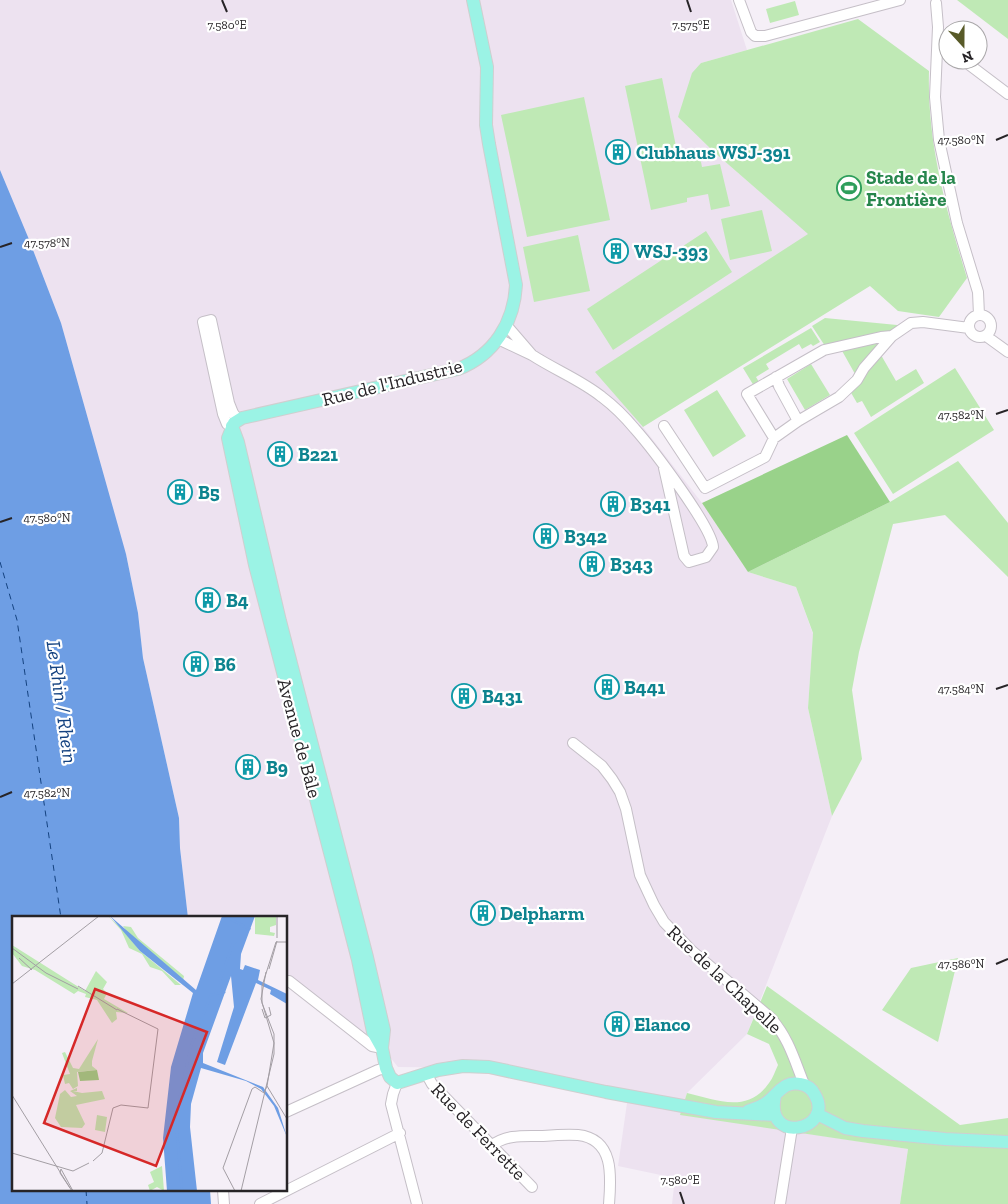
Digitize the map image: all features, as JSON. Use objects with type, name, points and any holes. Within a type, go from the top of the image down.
[{"type":"main road","name":"Rue de l'Industrie","points":[[237,422],[458,369],[479,358],[498,339],[507,326],[513,308],[516,285],[487,135],[487,67],[473,0]]},
{"type":"main road","name":"Avenue de Bâle","points":[[237,422],[238,442],[260,564],[367,957],[384,1030],[382,1048],[386,1068],[390,1077],[397,1083]]},
{"type":"main road","points":[[397,1083],[438,1070],[463,1066],[490,1067],[606,1092],[716,1112],[775,1115]]},
{"type":"main road","points":[[741,1113],[762,1106],[775,1096],[781,1088],[790,1084],[804,1084],[815,1093],[818,1107],[817,1114],[807,1125],[800,1128],[785,1126],[775,1115],[773,1106],[775,1096]]},
{"type":"main road","points":[[817,1114],[845,1128],[863,1131],[945,1139],[1008,1142]]},
{"type":"street","points":[[739,0],[751,32],[755,36],[765,36],[900,0]]},
{"type":"street","points":[[934,1],[937,43],[935,97],[940,140],[957,222],[978,292],[979,315]]},
{"type":"street","points":[[976,70],[1008,94]]},
{"type":"street","points":[[969,328],[973,318],[979,315],[986,317],[991,323],[991,330],[986,336]]},
{"type":"street","name":"Avenue de Bâle","points":[[212,320],[229,403],[237,422],[227,424],[223,414],[203,322],[212,320]]},
{"type":"street","points":[[664,426],[705,488],[765,457],[774,438],[798,421],[839,397],[856,380],[892,336],[911,323],[923,322],[969,328],[976,336],[986,336],[1008,352]]},
{"type":"street","points":[[507,326],[532,355]]},
{"type":"street","points":[[774,438],[747,394],[824,350],[892,336]]},
{"type":"street","points":[[498,339],[532,355],[584,385],[614,406],[636,430],[694,508],[713,542],[709,555],[689,562],[681,550],[675,513],[664,468]]},
{"type":"street","points":[[776,377],[798,421]]},
{"type":"street","name":"Rue de la Chapelle","points":[[573,743],[602,766],[620,792],[626,809],[640,875],[664,922],[691,950],[772,1018],[790,1045],[804,1084]]},
{"type":"street","points":[[288,981],[372,1046],[382,1048]]},
{"type":"street","points":[[790,1084],[795,1061]]},
{"type":"street","points":[[288,1111],[386,1068]]},
{"type":"street","name":"Rue de Ferrette","points":[[426,1075],[432,1084],[532,1187]]},
{"type":"street","points":[[397,1083],[392,1094],[391,1104],[417,1204]]},
{"type":"street","points":[[780,1204],[792,1128]]},
{"type":"street","points":[[288,1190],[400,1133]]},
{"type":"street","points":[[491,1146],[499,1140],[513,1136],[580,1135],[592,1139],[601,1146],[607,1156],[611,1170],[609,1204]]},
{"type":"street","points":[[260,1204],[284,1192]]},
{"type":"shaded area","points":[[0,0],[731,0],[747,50],[701,63],[678,117],[714,152],[809,234],[596,372],[643,427],[702,503],[748,572],[796,587],[813,634],[808,708],[832,816],[747,1034],[687,1093],[681,1114],[908,1149],[900,1204],[672,1204],[675,1178],[618,1166],[627,1103],[489,1068],[398,1067],[385,1051],[288,985],[288,916],[188,916],[180,848],[179,818],[143,658],[138,613],[126,554],[0,175]]},
{"type":"green space","points":[[957,0],[1008,0],[1008,39],[988,24],[988,20],[983,20]]},
{"type":"green space","points":[[795,1],[799,15],[770,23],[766,9]]},
{"type":"green space","name":"Stade de la Frontière","points":[[858,19],[929,71],[931,124],[939,176],[967,278],[939,317],[898,311],[870,286],[643,427],[595,372],[808,234],[714,152],[678,117],[692,73],[701,63]]},
{"type":"green space","points":[[662,78],[678,156],[699,152],[702,167],[720,164],[730,206],[711,210],[708,194],[687,198],[687,202],[651,210],[625,86]]},
{"type":"green space","points":[[584,97],[610,220],[527,237],[501,115]]},
{"type":"green space","points":[[762,210],[772,251],[730,260],[721,219]]},
{"type":"green space","points":[[706,231],[732,272],[613,350],[587,309]]},
{"type":"green space","points":[[578,235],[590,291],[534,302],[523,247]]},
{"type":"green space","points":[[825,318],[897,325],[899,328],[898,330],[825,346],[812,326]]},
{"type":"green space","points":[[811,328],[820,342],[802,349],[799,344],[766,364],[769,369],[756,377],[759,382],[754,386],[743,368]]},
{"type":"green space","points":[[881,341],[880,345],[862,363],[855,374],[841,349]]},
{"type":"green space","points":[[881,355],[896,381],[916,369],[924,383],[871,417],[862,401],[857,403],[850,391]]},
{"type":"green space","points":[[811,364],[830,395],[805,410],[787,379]]},
{"type":"green space","points":[[955,368],[994,430],[893,494],[854,433]]},
{"type":"green space","points":[[717,390],[746,436],[713,457],[684,410]]},
{"type":"green space","points":[[847,435],[890,502],[748,572],[702,503]]},
{"type":"green space","points":[[958,461],[1008,523],[1008,577],[945,515],[893,524],[859,652],[852,690],[862,759],[832,816],[808,708],[813,633],[796,587],[748,572],[890,502]]},
{"type":"green space","points":[[958,958],[938,1042],[882,1010],[911,968]]},
{"type":"green space","points":[[767,986],[960,1125],[1008,1118],[1008,1204],[900,1204],[908,1149],[680,1115],[687,1093],[720,1101],[741,1102],[751,1099],[760,1093],[770,1081],[778,1065],[769,1044],[747,1034]]},
{"type":"water","name":"Le Rhin / Rhein","points":[[0,170],[61,323],[126,554],[138,613],[143,658],[179,818],[180,848],[188,916],[12,916],[12,1192],[210,1192],[211,1204],[0,1204]]},
{"type":"ferry route","points":[[0,562],[17,620],[61,916]]},
{"type":"ferry route","points":[[86,1192],[87,1204]]},
{"type":"place","name":"Clubhaus WSJ-391","points":[[618,152]]},
{"type":"place","name":"Stade de la Frontière","points":[[849,188]]},
{"type":"place","name":"WSJ-393","points":[[616,251]]},
{"type":"place","name":"B221","points":[[280,454]]},
{"type":"place","name":"B5","points":[[180,492]]},
{"type":"place","name":"B341","points":[[613,504]]},
{"type":"place","name":"B342","points":[[546,536]]},
{"type":"place","name":"B343","points":[[592,564]]},
{"type":"place","name":"B4","points":[[208,600]]},
{"type":"place","name":"B6","points":[[196,664]]},
{"type":"place","name":"B441","points":[[607,687]]},
{"type":"place","name":"B431","points":[[464,696]]},
{"type":"place","name":"B9","points":[[248,767]]},
{"type":"place","name":"Delpharm","points":[[483,913]]},
{"type":"place","name":"Elanco","points":[[617,1024]]}]
